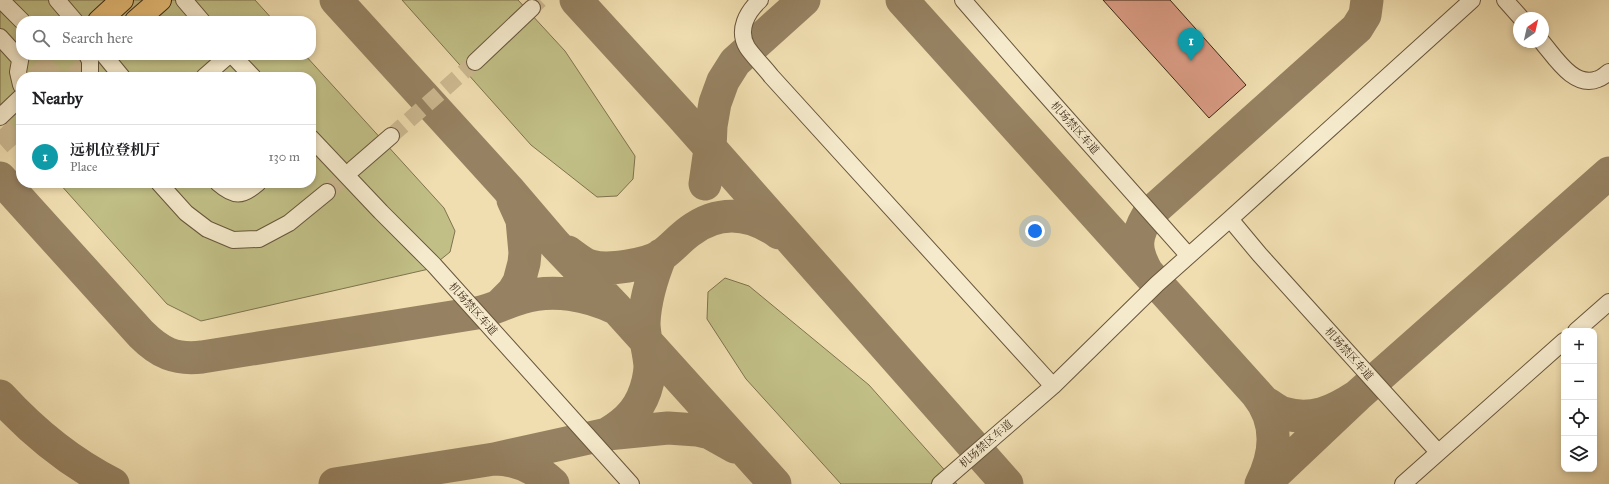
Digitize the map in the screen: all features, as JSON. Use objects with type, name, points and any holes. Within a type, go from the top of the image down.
[{"type":"highway","points":[[104,16],[122,0]]},
{"type":"highway","points":[[142,16],[160,0]]},
{"type":"lane","points":[[1,0],[17,16]]},
{"type":"lane","points":[[57,0],[71,16]]},
{"type":"lane","points":[[184,0],[198,16]]},
{"type":"lane","points":[[760,0],[746,17],[743,30],[747,47],[771,76],[1053,386]]},
{"type":"lane","name":"机场禁区车道","points":[[964,0],[1035,83],[1188,255]]},
{"type":"lane","name":"机场禁区车道","points":[[940,484],[1053,386],[1188,255],[1230,219],[1472,0]]},
{"type":"lane","points":[[1505,0],[1516,12]]},
{"type":"lane","points":[[475,62],[532,8]]},
{"type":"lane","points":[[0,37],[16,52]]},
{"type":"lane","points":[[1547,48],[1569,73],[1577,78],[1588,81],[1598,79],[1609,72]]},
{"type":"lane","points":[[18,72],[20,60]]},
{"type":"lane","points":[[90,60],[90,72]]},
{"type":"lane","points":[[108,60],[118,72]]},
{"type":"lane","points":[[210,72],[223,60]]},
{"type":"lane","points":[[237,60],[248,72]]},
{"type":"lane","points":[[0,117],[16,102]]},
{"type":"lane","points":[[353,169],[391,136]]},
{"type":"lane","name":"机场禁区车道","points":[[316,143],[434,265],[631,484]]},
{"type":"lane","points":[[164,188],[186,213],[207,229],[233,240],[259,239],[289,223],[327,192]]},
{"type":"lane","points":[[224,188],[239,194],[245,193],[252,188]]},
{"type":"lane","name":"机场禁区车道","points":[[1230,219],[1260,255],[1438,452]]},
{"type":"lane","points":[[1579,328],[1609,302]]},
{"type":"lane","points":[[1403,484],[1561,344]]},
{"type":"shaded area","points":[[0,0],[255,0],[269,16],[16,16],[16,60],[310,60],[444,208],[455,231],[450,252],[429,269],[201,321],[167,304],[63,188],[316,188],[316,72],[16,72],[16,135],[0,117]]},
{"type":"shaded area","points":[[402,0],[518,0],[565,51],[635,156],[633,179],[617,196],[597,197],[531,145]]},
{"type":"shaded area","points":[[725,278],[749,286],[869,385],[957,484],[841,484],[746,379],[707,319],[708,292]]},
{"type":"building","points":[[1103,0],[1170,0],[1246,85],[1209,118]]},
{"type":"taxiway","points":[[336,0],[508,189],[555,244],[617,309],[775,484]]},
{"type":"taxiway","points":[[576,0],[681,115],[1007,484]]},
{"type":"taxiway","points":[[705,184],[715,103],[723,81],[735,62],[804,0]]},
{"type":"taxiway","points":[[902,0],[1264,402],[1283,413],[1313,416],[1322,414],[1340,406],[1357,396]]},
{"type":"taxiway","points":[[1147,272],[1138,250],[1138,243],[1141,230],[1148,215],[1357,28],[1365,15],[1367,0]]},
{"type":"taxiway","points":[[1264,484],[1357,396],[1609,173]]},
{"type":"taxiway","points":[[0,178],[141,334],[155,346],[168,354],[176,356],[192,358],[202,357],[477,313],[533,295],[558,293],[570,294],[594,300],[617,309]]},
{"type":"taxiway","points":[[499,306],[513,292],[519,282],[524,263],[525,253],[522,220],[513,200]]},
{"type":"taxiway","points":[[568,252],[585,264],[598,267],[607,268],[627,266],[647,262],[662,255],[686,234],[701,224],[712,219],[735,216],[757,221],[779,233]]},
{"type":"taxiway","points":[[607,434],[622,424],[634,412],[645,390],[650,366],[644,328],[646,305],[661,255]]},
{"type":"taxiway","points":[[1256,393],[1269,415],[1273,437],[1273,449],[1270,461],[1261,484]]},
{"type":"taxiway","points":[[0,396],[25,422],[52,445],[81,466],[113,484]]},
{"type":"taxiway","points":[[494,459],[607,434],[668,428],[697,430],[710,433],[735,447]]},
{"type":"taxiway","points":[[335,484],[494,459],[502,459],[526,466],[540,473],[553,484]]},
{"type":"tunnel","points":[[532,8],[540,0]]},
{"type":"tunnel","points":[[42,72],[56,60]]},
{"type":"tunnel","points":[[80,72],[94,60]]},
{"type":"tunnel","points":[[391,136],[475,62]]},
{"type":"tunnel","points":[[0,144],[16,130]]},
{"type":"tunnel","points":[[327,192],[353,169]]},
{"type":"place","name":"远机位登机厅","points":[[1191,61]]}]
